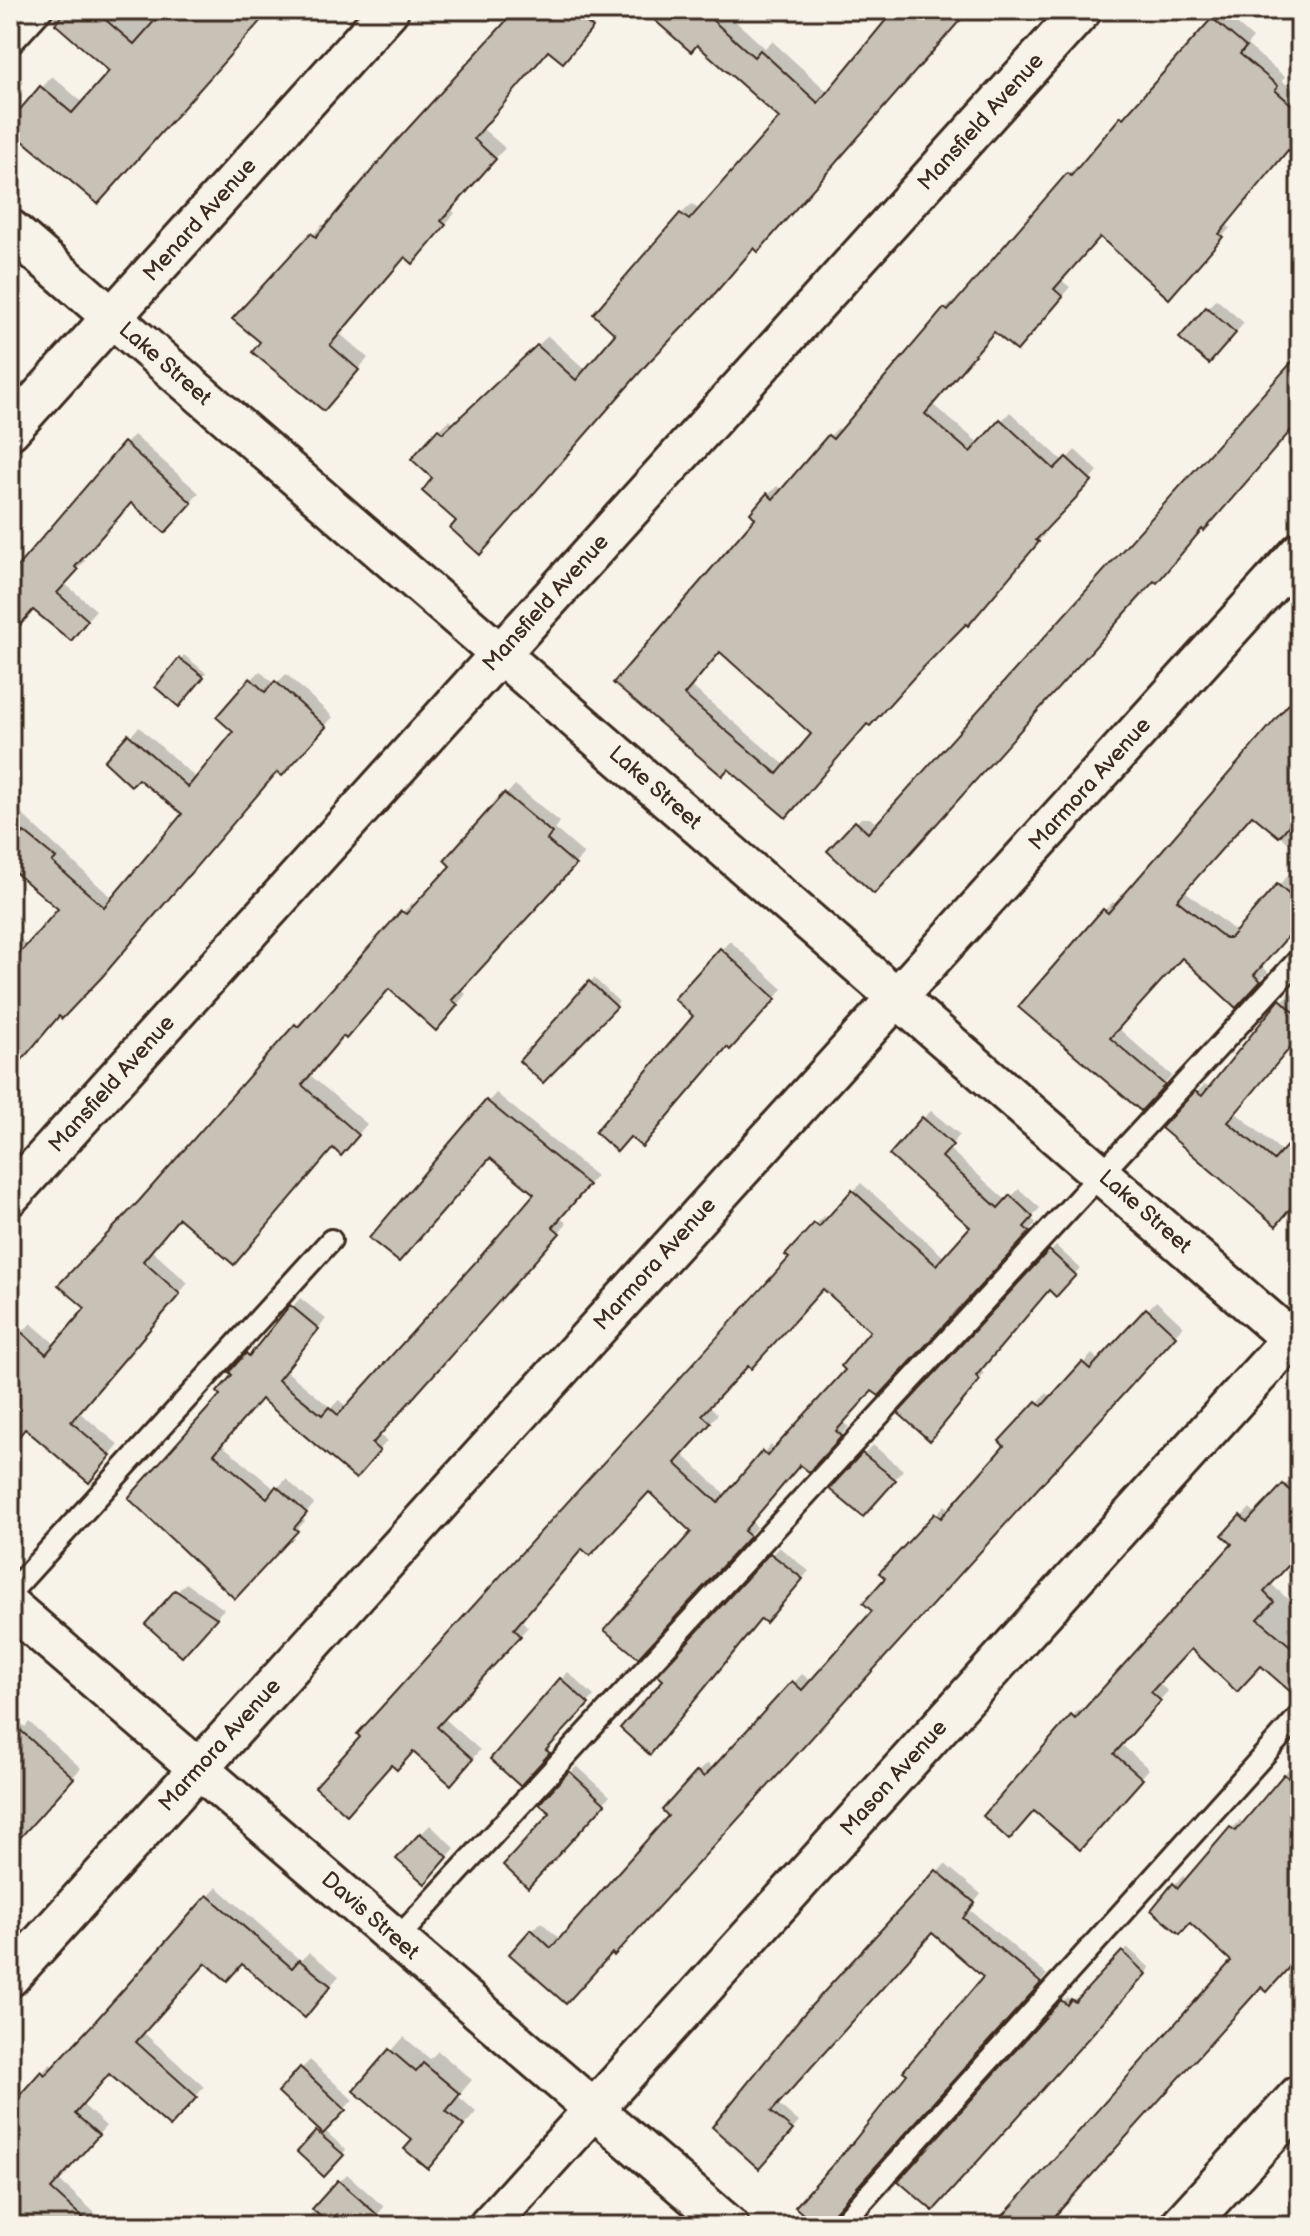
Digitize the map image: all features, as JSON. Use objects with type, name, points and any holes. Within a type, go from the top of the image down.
[{"type":"street","name":"Menard Avenue","points":[[10,430],[389,10]]},
{"type":"street","name":"Mansfield Avenue","points":[[10,1196],[1082,10]]},
{"type":"street","name":"Lake Street","points":[[10,229],[1101,1174],[1297,1338]]},
{"type":"street","name":"Marmora Avenue","points":[[10,1977],[1300,552]]},
{"type":"street","name":"Mason Avenue","points":[[488,2226],[1297,1338]]},
{"type":"street","name":"Davis Street","points":[[10,1606],[729,2226]]},
{"type":"street","points":[[1183,2226],[1300,2098]]},
{"type":"lane","points":[[10,45],[42,10]]},
{"type":"lane","points":[[397,1939],[1300,958]]},
{"type":"lane","points":[[10,1593],[331,1240]]},
{"type":"lane","points":[[840,2226],[1300,1715]]},
{"type":"building","points":[[67,10],[94,10],[134,44],[164,10],[270,10],[98,204],[10,130],[10,121],[40,86],[72,113],[109,71],[55,24]]},
{"type":"building","points":[[516,10],[571,10],[593,28],[563,63],[548,51],[474,139],[496,159],[441,221],[446,225],[413,264],[405,257],[330,345],[359,370],[324,411],[252,352],[260,342],[232,319],[311,233],[316,237],[392,146]]},
{"type":"building","points":[[643,10],[701,10],[754,57],[760,50],[818,103],[894,10],[969,10],[758,252],[754,248],[648,363],[480,555],[450,528],[456,521],[422,491],[432,478],[411,459],[438,429],[443,433],[537,345],[576,380],[615,334],[593,314],[680,213],[689,220],[779,118],[697,45],[691,52]]},
{"type":"building","points":[[1212,18],[1246,47],[1240,54],[1278,86],[1275,90],[1300,112],[1300,161],[1288,150],[1219,234],[1223,237],[1169,299],[1100,237],[1054,289],[1063,297],[1017,351],[994,332],[925,414],[970,452],[1000,419],[1054,469],[1066,457],[1092,481],[1036,540],[1039,542],[968,626],[966,624],[916,675],[870,726],[867,724],[786,818],[728,769],[722,776],[613,683],[755,518],[750,513],[767,493],[773,499],[828,435],[833,439],[944,308],[948,311],[1067,173],[1071,176],[1121,116],[1123,118]],"holes":[[[720,652],[811,734],[777,774],[684,695]]]},
{"type":"building","points":[[1206,307],[1236,333],[1209,364],[1179,338]]},
{"type":"building","points":[[1300,353],[1300,420],[1204,531],[1202,529],[1157,583],[1154,581],[874,894],[827,851],[855,821],[868,833]]},
{"type":"building","points":[[124,442],[192,503],[165,533],[131,503],[75,567],[78,570],[57,593],[88,620],[71,641],[33,610],[10,637],[10,575]]},
{"type":"building","points":[[179,658],[204,677],[179,707],[155,687]]},
{"type":"building","points":[[250,678],[265,692],[275,681],[326,727],[282,776],[277,772],[102,977],[62,1019],[59,1016],[10,1074],[10,964],[58,909],[10,868],[10,849],[24,832],[56,858],[52,862],[104,907],[182,814],[138,779],[131,786],[104,761],[128,734],[188,787],[233,732],[216,717]]},
{"type":"building","points":[[1300,691],[1300,812],[1279,837],[1252,815],[1177,900],[1225,938],[1230,938],[1277,884],[1300,904],[1300,923],[1254,975],[1261,981],[1236,1008],[1182,958],[1110,1038],[1165,1085],[1141,1111],[1018,1007],[1103,909],[1108,913]]},
{"type":"building","points":[[504,793],[552,833],[547,840],[576,865],[452,1000],[458,1005],[436,1031],[389,989],[346,1039],[343,1036],[302,1085],[359,1135],[341,1156],[333,1148],[234,1265],[179,1218],[143,1261],[180,1294],[71,1422],[111,1456],[89,1483],[25,1429],[10,1448],[10,1322],[46,1354],[85,1308],[58,1285],[139,1201],[295,1024],[298,1027],[401,911],[406,914],[450,866],[444,860]]},
{"type":"building","points":[[720,948],[776,999],[730,1050],[727,1047],[642,1147],[630,1137],[617,1152],[595,1132],[693,1016],[674,999]]},
{"type":"building","points":[[589,981],[617,1007],[543,1083],[519,1061]]},
{"type":"building","points":[[1280,999],[1300,1018],[1300,1036],[1228,1122],[1274,1160],[1300,1131],[1300,1197],[1276,1226],[1161,1128],[1195,1091],[1202,1096]]},
{"type":"building","points":[[486,1100],[589,1185],[553,1227],[560,1233],[372,1444],[380,1451],[356,1479],[261,1399],[214,1454],[267,1498],[276,1486],[307,1513],[294,1528],[298,1531],[235,1599],[128,1498],[220,1395],[217,1392],[232,1375],[229,1372],[246,1353],[249,1356],[290,1305],[319,1329],[278,1380],[322,1415],[329,1407],[338,1415],[534,1194],[490,1158],[399,1262],[369,1238]]},
{"type":"building","points":[[922,1117],[953,1145],[942,1157],[998,1208],[1010,1195],[1033,1217],[1024,1227],[1030,1232],[879,1396],[872,1391],[836,1431],[842,1436],[809,1472],[800,1465],[744,1531],[750,1536],[638,1658],[604,1630],[691,1532],[649,1492],[590,1556],[582,1549],[514,1629],[521,1636],[437,1727],[473,1759],[451,1785],[413,1752],[397,1770],[391,1765],[347,1815],[315,1787],[360,1737],[357,1734],[789,1258],[785,1255],[814,1223],[819,1227],[852,1190],[936,1265],[970,1227],[889,1155]],"holes":[[[823,1289],[870,1331],[841,1366],[845,1370],[767,1456],[762,1451],[718,1503],[675,1463],[711,1423],[702,1415],[748,1366],[751,1369]]]},
{"type":"building","points":[[1049,1250],[1076,1275],[1056,1297],[1049,1290],[976,1376],[980,1380],[930,1441],[898,1413]]},
{"type":"building","points":[[1146,1308],[1176,1336],[614,1956],[612,1953],[566,2004],[509,1954],[531,1929],[551,1948],[668,1816],[662,1810],[697,1771],[704,1777],[792,1681],[802,1690],[872,1611],[863,1603],[885,1578],[879,1573],[935,1513],[941,1518],[1004,1446],[999,1441],[1036,1401],[1042,1406],[1082,1362],[1090,1369]]},
{"type":"building","points":[[862,1453],[896,1480],[863,1517],[829,1489]]},
{"type":"building","points":[[1283,1484],[1300,1500],[1300,1553],[1264,1592],[1274,1602],[1258,1619],[1300,1654],[1300,1700],[1261,1666],[1237,1692],[1191,1649],[1151,1692],[1161,1701],[1114,1754],[1143,1779],[1080,1850],[1034,1811],[1009,1840],[983,1816],[1071,1715],[1075,1719],[1232,1544],[1222,1535],[1240,1515],[1247,1522]]},
{"type":"building","points":[[770,1553],[803,1579],[766,1623],[761,1619],[650,1755],[620,1728],[663,1680],[657,1675]]},
{"type":"building","points":[[175,1590],[217,1618],[182,1657],[145,1624]]},
{"type":"building","points":[[560,1678],[589,1704],[546,1750],[550,1753],[520,1786],[490,1759]]},
{"type":"building","points":[[10,1721],[74,1778],[10,1849]]},
{"type":"building","points":[[569,1771],[605,1804],[528,1888],[503,1865],[550,1813],[539,1804]]},
{"type":"building","points":[[1284,1774],[1300,1788],[1300,1955],[1267,1992],[1261,1987],[1046,2226],[994,2226],[1231,1961],[1190,1923],[1180,1934],[1151,1910],[1173,1883],[1178,1888],[1230,1827],[1236,1831]]},
{"type":"building","points":[[420,1833],[448,1857],[425,1884],[396,1859]]},
{"type":"building","points":[[936,1870],[975,1903],[963,1918],[1041,1983],[822,2226],[816,2226],[795,2207],[853,2142],[907,2074],[903,2071],[983,1977],[932,1933],[771,2112],[793,2130],[759,2169],[712,2127],[801,2017]]},
{"type":"building","points":[[207,1895],[292,1968],[299,1960],[331,1986],[305,2018],[242,1964],[227,1981],[206,1963],[136,2042],[197,2097],[170,2127],[109,2074],[75,2114],[99,2135],[51,2189],[92,2226],[10,2226],[10,2106],[41,2071],[45,2075],[91,2026]]},
{"type":"building","points":[[1122,1951],[1146,1974],[933,2211],[898,2181],[1061,2000],[1067,2005],[1071,1999],[1075,2002]]},
{"type":"building","points":[[389,2049],[416,2072],[423,2063],[460,2094],[446,2111],[464,2126],[428,2169],[404,2149],[412,2140],[353,2091]]},
{"type":"building","points":[[300,2067],[346,2110],[323,2134],[278,2092]]},
{"type":"building","points":[[316,2131],[344,2155],[324,2177],[297,2152]]},
{"type":"building","points":[[338,2180],[390,2226],[331,2226],[312,2209]]}]
